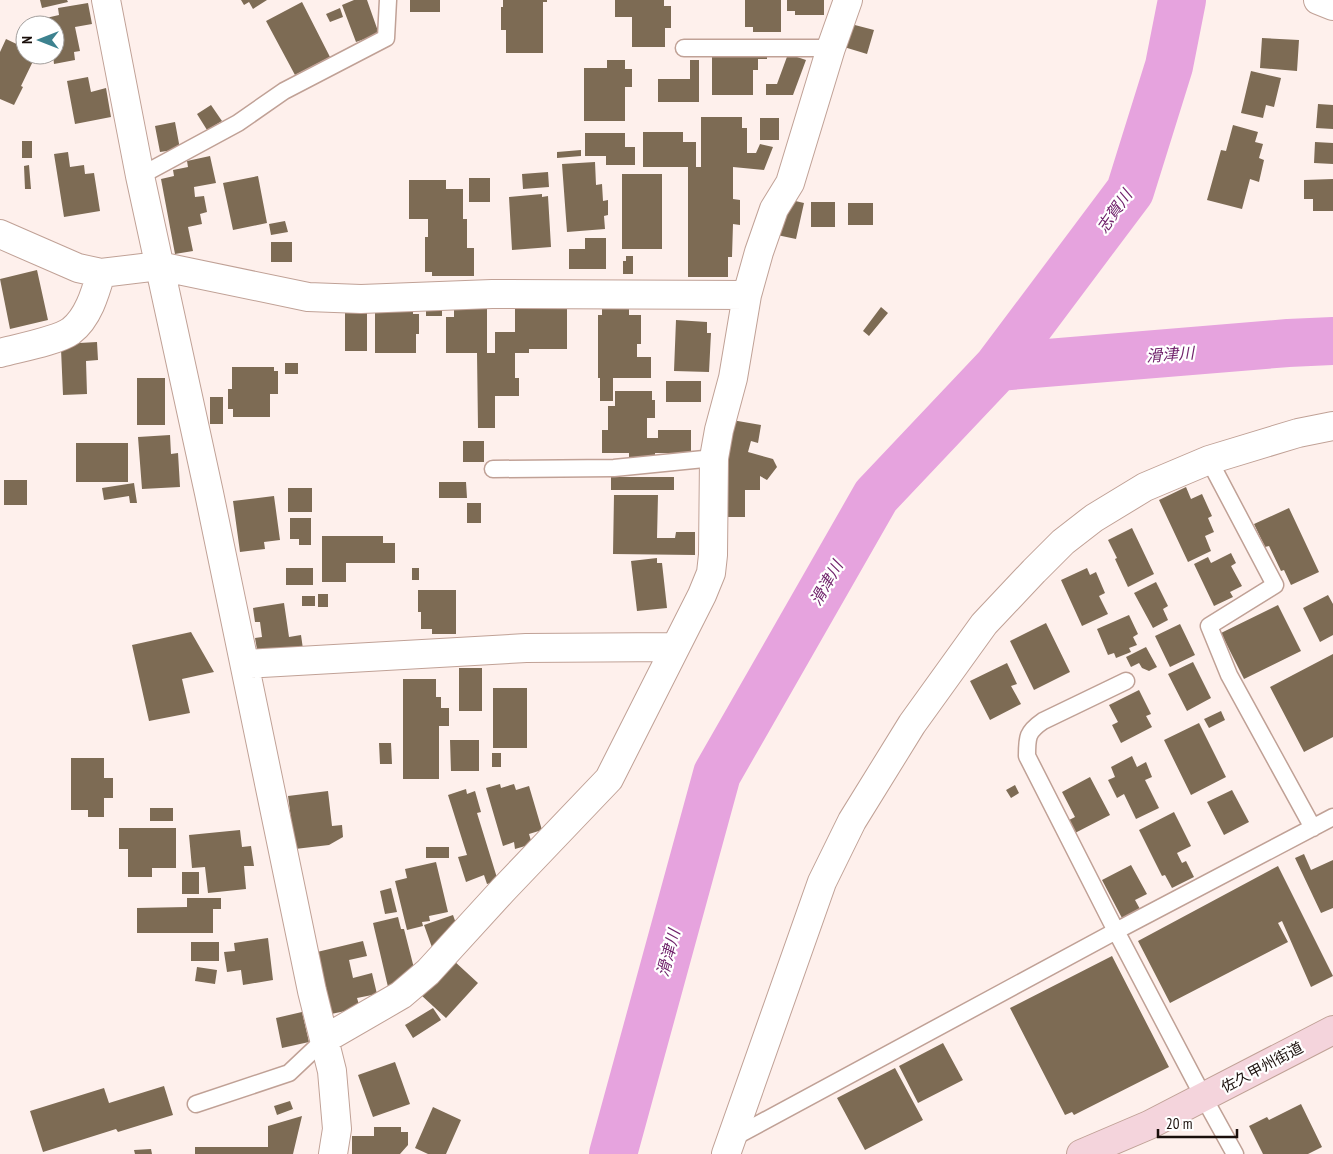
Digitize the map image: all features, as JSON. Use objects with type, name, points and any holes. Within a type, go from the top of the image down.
[{"type":"main road","name":"佐久甲州街道","points":[[1081,1154],[1133,1133],[1333,1030]]},
{"type":"street","points":[[106,0],[140,176],[245,664],[302,944],[332,1071],[337,1128],[333,1154]]},
{"type":"street","points":[[325,1039],[401,995],[428,972],[496,897],[609,780],[702,595],[711,573],[713,555],[714,458],[718,430],[733,378],[747,294],[774,209],[790,183],[831,48],[848,0]]},
{"type":"street","points":[[1318,0],[1333,6]]},
{"type":"street","points":[[0,234],[78,268],[101,273],[159,266],[308,297],[361,300],[492,294],[747,294]]},
{"type":"street","points":[[0,353],[69,332],[78,324],[87,310],[95,294],[101,273]]},
{"type":"street","points":[[729,1146],[822,882],[852,821],[912,724],[984,624],[1063,542],[1094,518],[1145,487],[1209,460],[1298,433],[1333,426]]},
{"type":"street","points":[[245,664],[526,648],[675,647]]},
{"type":"lane","points":[[140,176],[238,123],[284,91],[386,38],[388,0]]},
{"type":"lane","points":[[684,48],[831,48]]},
{"type":"lane","points":[[493,468],[614,468],[714,458]]},
{"type":"lane","points":[[1209,460],[1275,585],[1209,626],[1229,676],[1313,828]]},
{"type":"lane","points":[[1126,681],[1043,721],[1032,729],[1027,739],[1027,756],[1116,931],[1235,1154]]},
{"type":"lane","points":[[729,1146],[1116,931],[1333,817]]},
{"type":"lane","points":[[196,1104],[289,1073],[325,1039]]},
{"type":"building","points":[[40,0],[67,0],[68,2],[42,8]]},
{"type":"building","points":[[241,0],[267,0],[253,9],[249,2],[244,5]]},
{"type":"building","points":[[354,0],[367,0],[379,34],[356,42],[342,5]]},
{"type":"building","points":[[410,0],[440,0],[440,12],[410,12]]},
{"type":"building","points":[[503,0],[547,0],[547,2],[543,2],[543,53],[506,53],[506,30],[501,30],[501,7],[503,7]]},
{"type":"building","points":[[615,0],[664,0],[664,6],[671,6],[671,28],[665,28],[665,47],[632,47],[632,17],[615,17]]},
{"type":"building","points":[[745,0],[781,0],[781,32],[753,32],[753,27],[745,27]]},
{"type":"building","points":[[787,0],[824,0],[824,15],[795,15],[795,11],[787,11]]},
{"type":"building","points":[[302,2],[330,57],[295,75],[266,21]]},
{"type":"building","points":[[88,3],[92,24],[75,27],[80,51],[74,52],[75,60],[65,62],[65,15],[59,15],[58,8]]},
{"type":"building","points":[[340,8],[343,17],[330,22],[326,14]]},
{"type":"building","points":[[851,24],[874,30],[867,54],[844,47]]},
{"type":"building","points":[[1262,38],[1299,40],[1297,71],[1260,68]]},
{"type":"building","points":[[6,39],[15,43],[15,65],[31,65],[14,105],[0,99],[0,52]]},
{"type":"building","points":[[712,53],[767,53],[767,59],[758,59],[758,70],[753,70],[753,95],[712,95]]},
{"type":"building","points":[[788,54],[806,60],[793,95],[766,95],[766,84],[777,84]]},
{"type":"building","points":[[607,60],[625,60],[625,69],[632,69],[632,87],[625,87],[625,121],[584,121],[584,68],[607,68]]},
{"type":"building","points":[[690,60],[699,60],[699,102],[658,102],[658,79],[690,79]]},
{"type":"building","points":[[1251,71],[1281,78],[1274,107],[1266,105],[1263,118],[1241,113]]},
{"type":"building","points":[[88,77],[91,92],[106,88],[111,117],[75,124],[67,81]]},
{"type":"building","points":[[1318,104],[1333,105],[1333,129],[1316,128]]},
{"type":"building","points":[[211,105],[222,121],[207,130],[197,114]]},
{"type":"building","points":[[701,117],[742,117],[742,128],[747,128],[747,153],[756,153],[760,144],[773,147],[764,170],[733,167],[733,199],[740,200],[740,225],[733,224],[732,257],[728,257],[728,277],[688,277],[688,167],[643,167],[643,132],[683,132],[683,142],[696,142],[696,167],[701,167]]},
{"type":"building","points":[[760,118],[779,118],[779,140],[760,140]]},
{"type":"building","points":[[175,122],[180,149],[160,152],[155,126]]},
{"type":"building","points":[[1233,125],[1258,132],[1255,142],[1263,144],[1259,158],[1264,160],[1259,182],[1250,179],[1242,209],[1207,200],[1221,150],[1226,151]]},
{"type":"building","points":[[585,133],[625,133],[625,147],[635,147],[635,165],[606,165],[606,156],[585,156]]},
{"type":"building","points":[[22,141],[32,141],[32,158],[22,158]]},
{"type":"building","points":[[1315,142],[1333,143],[1333,164],[1314,163]]},
{"type":"building","points":[[581,150],[581,156],[557,158],[557,152]]},
{"type":"building","points":[[68,152],[70,167],[84,165],[85,174],[94,173],[100,211],[64,217],[54,154]]},
{"type":"building","points":[[210,156],[216,183],[194,187],[195,197],[204,196],[207,212],[200,214],[202,224],[188,227],[193,251],[175,254],[161,179],[174,176],[173,170],[188,167],[187,161]]},
{"type":"building","points":[[595,162],[596,185],[602,184],[603,201],[608,200],[608,215],[604,216],[605,229],[567,232],[562,164]]},
{"type":"building","points":[[29,165],[31,189],[25,189],[24,166]]},
{"type":"building","points":[[548,172],[549,187],[523,189],[522,174]]},
{"type":"building","points":[[622,174],[662,174],[662,249],[622,249]]},
{"type":"building","points":[[258,176],[267,223],[233,230],[223,183]]},
{"type":"building","points":[[469,178],[490,178],[490,202],[469,202]]},
{"type":"building","points":[[1333,179],[1333,211],[1313,211],[1313,199],[1304,199],[1304,180]]},
{"type":"building","points":[[409,180],[446,180],[446,189],[463,189],[463,219],[467,219],[467,248],[474,248],[474,276],[432,276],[432,272],[425,272],[425,237],[428,237],[428,219],[409,219]]},
{"type":"building","points":[[542,194],[542,197],[548,196],[551,247],[512,250],[509,197]]},
{"type":"building","points":[[791,200],[804,203],[796,239],[777,235]]},
{"type":"building","points":[[811,202],[835,202],[835,227],[811,227]]},
{"type":"building","points":[[848,203],[873,203],[873,225],[848,225]]},
{"type":"building","points":[[285,221],[288,232],[271,235],[269,224]]},
{"type":"building","points":[[585,238],[606,238],[606,269],[569,269],[569,249],[585,249]]},
{"type":"building","points":[[271,242],[292,242],[292,262],[271,262]]},
{"type":"building","points":[[626,256],[633,256],[633,274],[623,274],[623,261],[626,261]]},
{"type":"building","points":[[37,270],[48,320],[10,329],[0,279]]},
{"type":"building","points":[[515,301],[567,301],[567,349],[529,349],[529,353],[515,353],[515,378],[519,378],[519,396],[495,396],[495,428],[478,428],[477,353],[446,353],[446,317],[454,317],[454,303],[487,303],[487,353],[495,353],[495,332],[515,332]]},
{"type":"building","points":[[602,303],[629,303],[629,315],[641,315],[641,344],[637,344],[637,357],[651,357],[651,378],[613,378],[613,401],[600,401],[598,315],[602,315]]},
{"type":"building","points":[[426,304],[442,304],[442,316],[426,316]]},
{"type":"building","points":[[375,306],[413,306],[413,314],[419,314],[419,334],[416,334],[416,353],[375,353]]},
{"type":"building","points":[[345,307],[367,307],[367,351],[345,351]]},
{"type":"building","points":[[881,307],[888,313],[869,336],[863,331]]},
{"type":"building","points":[[676,320],[707,322],[707,333],[711,333],[709,372],[674,371]]},
{"type":"building","points":[[97,342],[98,360],[86,361],[87,394],[63,395],[62,344]]},
{"type":"building","points":[[285,363],[298,363],[298,374],[285,374]]},
{"type":"building","points":[[232,367],[274,367],[274,371],[278,371],[278,394],[270,394],[270,417],[233,417],[233,409],[228,409],[228,389],[232,389]]},
{"type":"building","points":[[137,378],[165,378],[165,425],[137,425]]},
{"type":"building","points":[[666,381],[701,381],[701,402],[666,402]]},
{"type":"building","points":[[615,391],[652,391],[652,400],[655,400],[655,418],[647,418],[647,438],[658,438],[658,430],[691,430],[691,453],[655,453],[655,458],[629,458],[629,453],[602,453],[602,430],[608,430],[608,406],[615,406]]},
{"type":"building","points":[[210,397],[223,397],[223,424],[210,424]]},
{"type":"building","points":[[732,420],[761,425],[758,443],[751,441],[748,452],[773,459],[777,467],[767,480],[760,476],[760,490],[745,490],[745,517],[722,517],[722,448]]},
{"type":"building","points":[[170,435],[171,454],[178,453],[180,487],[142,489],[138,437]]},
{"type":"building","points":[[463,441],[484,441],[484,462],[463,462]]},
{"type":"building","points":[[76,443],[128,443],[128,482],[76,482]]},
{"type":"building","points":[[611,477],[674,477],[674,490],[611,490]]},
{"type":"building","points":[[4,480],[27,480],[27,505],[4,505]]},
{"type":"building","points":[[439,482],[466,482],[467,498],[439,498]]},
{"type":"building","points":[[134,483],[137,503],[130,503],[129,496],[104,500],[102,488]]},
{"type":"building","points":[[1186,487],[1191,499],[1202,494],[1212,516],[1208,518],[1214,532],[1205,536],[1211,551],[1188,562],[1159,500]]},
{"type":"building","points":[[288,488],[312,488],[312,512],[288,512]]},
{"type":"building","points":[[614,495],[658,495],[657,538],[675,538],[676,532],[695,532],[695,555],[613,554]]},
{"type":"building","points":[[274,496],[280,540],[264,542],[265,549],[240,552],[233,501]]},
{"type":"building","points":[[467,503],[481,503],[481,523],[467,523]]},
{"type":"building","points":[[1289,508],[1319,572],[1291,585],[1284,570],[1281,571],[1269,546],[1265,547],[1254,524]]},
{"type":"building","points":[[290,518],[311,518],[311,545],[299,545],[299,539],[290,539]]},
{"type":"building","points":[[1132,528],[1154,574],[1128,587],[1108,540]]},
{"type":"building","points":[[322,536],[383,536],[383,543],[395,543],[395,563],[346,563],[346,582],[322,582]]},
{"type":"building","points":[[1231,553],[1236,563],[1231,566],[1242,586],[1230,592],[1233,597],[1214,606],[1194,564],[1208,557],[1211,563]]},
{"type":"building","points":[[657,558],[657,563],[662,563],[667,608],[637,611],[631,561]]},
{"type":"building","points":[[286,568],[313,568],[313,585],[286,585]]},
{"type":"building","points":[[412,568],[419,568],[419,580],[412,580]]},
{"type":"building","points":[[1087,568],[1090,575],[1096,572],[1105,593],[1099,596],[1108,614],[1082,626],[1061,580]]},
{"type":"building","points":[[1156,582],[1168,606],[1163,609],[1168,620],[1153,628],[1134,593]]},
{"type":"building","points":[[418,590],[456,590],[456,634],[432,634],[432,629],[421,629],[421,612],[418,612]]},
{"type":"building","points":[[318,594],[328,594],[328,607],[318,607]]},
{"type":"building","points":[[1328,595],[1333,604],[1333,635],[1320,642],[1303,608]]},
{"type":"building","points":[[302,596],[315,596],[315,606],[302,606]]},
{"type":"building","points":[[284,603],[289,637],[301,635],[303,649],[258,655],[255,638],[262,637],[260,622],[255,622],[253,608]]},
{"type":"building","points":[[1278,605],[1301,651],[1244,679],[1221,633]]},
{"type":"building","points":[[1129,615],[1138,634],[1133,637],[1137,645],[1129,648],[1131,652],[1116,658],[1114,653],[1108,655],[1097,629]]},
{"type":"building","points":[[1046,623],[1070,672],[1034,690],[1010,641]]},
{"type":"building","points":[[1180,624],[1195,655],[1170,667],[1155,636]]},
{"type":"building","points":[[191,632],[214,672],[182,679],[190,713],[149,721],[132,645]]},
{"type":"building","points":[[1146,647],[1157,667],[1149,671],[1142,668],[1139,663],[1131,667],[1126,657]]},
{"type":"building","points":[[1333,654],[1333,737],[1304,752],[1270,687]]},
{"type":"building","points":[[1193,662],[1211,698],[1187,711],[1168,674]]},
{"type":"building","points":[[1007,663],[1017,684],[1011,686],[1021,704],[990,720],[970,681]]},
{"type":"building","points":[[459,668],[482,668],[482,711],[459,711]]},
{"type":"building","points":[[403,679],[436,679],[436,697],[441,697],[441,708],[449,708],[449,726],[439,726],[439,779],[403,779]]},
{"type":"building","points":[[493,688],[527,688],[527,748],[493,748]]},
{"type":"building","points":[[1139,690],[1151,714],[1146,716],[1152,727],[1121,743],[1112,725],[1118,722],[1109,705]]},
{"type":"building","points":[[1221,711],[1225,720],[1209,728],[1204,719]]},
{"type":"building","points":[[1199,723],[1226,777],[1191,795],[1164,740]]},
{"type":"building","points":[[450,740],[479,740],[479,771],[451,771]]},
{"type":"building","points":[[379,743],[391,743],[392,764],[380,764]]},
{"type":"building","points":[[492,753],[501,753],[501,767],[492,767]]},
{"type":"building","points":[[1132,756],[1137,767],[1146,762],[1152,777],[1145,780],[1159,808],[1136,819],[1124,794],[1117,798],[1108,780],[1115,777],[1111,767]]},
{"type":"building","points":[[71,758],[104,758],[104,778],[113,778],[113,798],[104,798],[104,817],[88,817],[88,810],[71,810]]},
{"type":"building","points":[[1090,777],[1110,815],[1075,833],[1069,820],[1075,817],[1062,792]]},
{"type":"building","points":[[500,784],[501,788],[514,784],[516,790],[529,786],[542,830],[529,834],[532,844],[515,849],[514,842],[503,846],[486,788]]},
{"type":"building","points":[[1015,785],[1019,793],[1011,798],[1006,790]]},
{"type":"building","points":[[466,789],[467,794],[475,791],[481,812],[477,813],[498,881],[487,884],[484,875],[466,882],[458,857],[467,855],[448,795]]},
{"type":"building","points":[[1232,790],[1249,822],[1224,835],[1207,802]]},
{"type":"building","points":[[328,791],[332,826],[342,825],[343,837],[329,845],[295,849],[288,796]]},
{"type":"building","points":[[150,808],[173,808],[173,821],[150,821]]},
{"type":"building","points":[[1174,812],[1191,846],[1177,853],[1182,863],[1186,861],[1194,877],[1172,888],[1165,875],[1162,876],[1139,830]]},
{"type":"building","points":[[119,828],[176,828],[176,868],[152,868],[152,877],[128,877],[128,849],[119,849]]},
{"type":"building","points":[[240,830],[242,847],[251,846],[254,866],[244,866],[246,889],[208,893],[205,867],[192,868],[189,835]]},
{"type":"building","points":[[426,847],[449,847],[449,858],[426,858]]},
{"type":"building","points":[[1304,854],[1311,870],[1333,860],[1333,908],[1321,913],[1295,858]]},
{"type":"building","points":[[436,862],[448,912],[429,916],[430,921],[422,922],[423,926],[407,930],[395,881],[407,878],[405,869]]},
{"type":"building","points":[[1131,865],[1147,894],[1135,900],[1140,909],[1122,918],[1102,880]]},
{"type":"building","points":[[1278,866],[1333,976],[1311,987],[1282,921],[1278,923],[1288,942],[1170,1003],[1138,941]]},
{"type":"building","points":[[182,872],[199,872],[199,894],[182,894]]},
{"type":"building","points":[[391,888],[397,912],[385,914],[380,891]]},
{"type":"building","points":[[187,898],[221,898],[221,909],[213,909],[213,933],[137,933],[137,908],[187,907]]},
{"type":"building","points":[[453,915],[458,929],[434,953],[424,925]]},
{"type":"building","points":[[398,917],[401,929],[404,929],[415,972],[388,987],[373,923]]},
{"type":"building","points":[[268,938],[273,980],[243,985],[241,970],[227,972],[224,952],[235,951],[234,943]]},
{"type":"building","points":[[363,941],[367,956],[349,960],[353,978],[372,973],[377,994],[357,998],[360,1008],[331,1014],[317,952]]},
{"type":"building","points":[[191,942],[219,942],[219,961],[191,961]]},
{"type":"building","points":[[1112,956],[1169,1067],[1074,1115],[1072,1112],[1065,1115],[1010,1008]]},
{"type":"building","points":[[453,960],[478,983],[446,1018],[421,995]]},
{"type":"building","points":[[197,967],[217,970],[215,984],[195,981]]},
{"type":"building","points":[[433,1008],[441,1020],[413,1038],[405,1025]]},
{"type":"building","points":[[302,1012],[309,1042],[282,1048],[276,1018]]},
{"type":"building","points":[[943,1043],[963,1080],[918,1103],[899,1066]]},
{"type":"building","points":[[395,1062],[410,1104],[373,1117],[358,1075]]},
{"type":"building","points":[[895,1068],[923,1120],[865,1150],[837,1098]]},
{"type":"building","points":[[164,1086],[173,1115],[118,1132],[116,1129],[43,1152],[30,1111],[104,1088],[109,1103]]},
{"type":"building","points":[[290,1101],[293,1109],[277,1115],[274,1106]]},
{"type":"building","points":[[1301,1104],[1322,1147],[1308,1154],[1263,1154],[1249,1126],[1267,1117],[1269,1120]]},
{"type":"building","points":[[433,1107],[461,1120],[446,1154],[428,1154],[415,1148]]},
{"type":"building","points":[[302,1116],[293,1154],[195,1154],[195,1147],[268,1147],[268,1126]]},
{"type":"building","points":[[374,1127],[401,1127],[401,1132],[408,1132],[408,1145],[400,1154],[352,1154],[352,1136],[374,1136]]},
{"type":"building","points":[[151,1149],[152,1154],[135,1154],[134,1150]]},
{"type":"waterway","name":"滑津川","points":[[613,1154],[717,774],[876,496],[998,367],[1130,191],[1169,66],[1182,0]]},
{"type":"waterway","name":"滑津川","points":[[998,367],[1333,341]]},
{"type":"water label","name":"志賀川","points":[[1114,211]]}]
